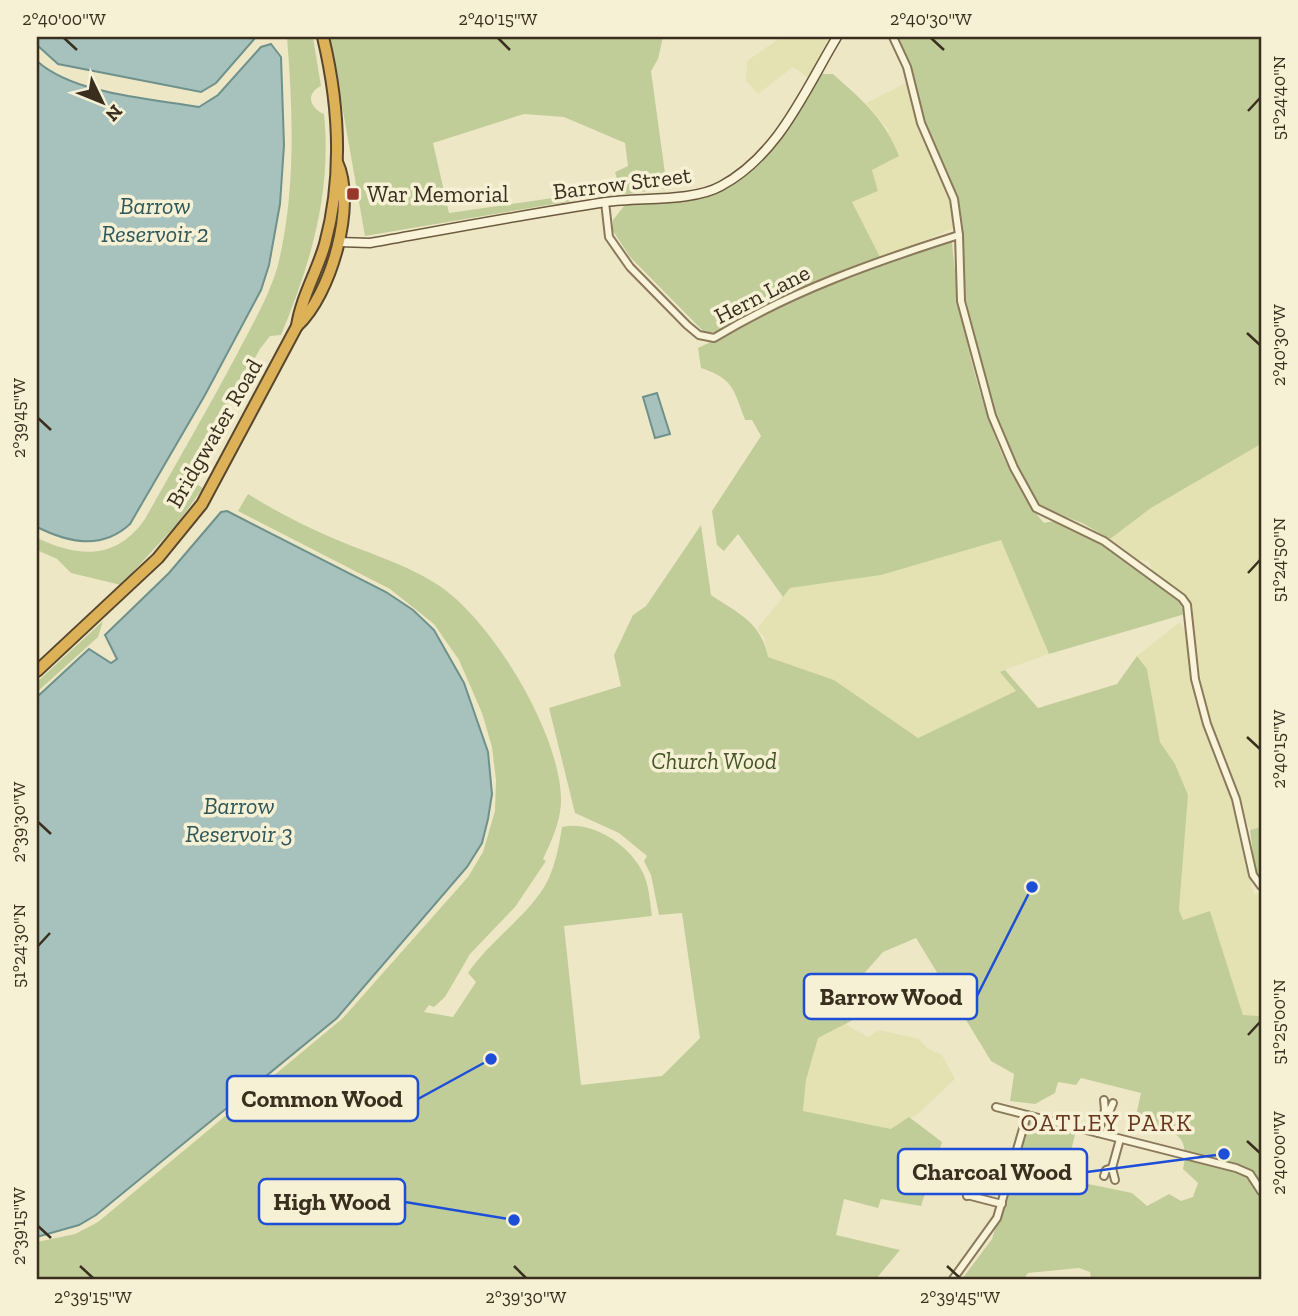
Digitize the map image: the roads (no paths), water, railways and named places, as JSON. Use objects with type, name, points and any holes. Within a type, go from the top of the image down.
[{"type":"highway","name":"Bridgwater Road","points":[[297,326],[299,312],[318,267],[328,228],[337,163],[334,97],[323,37]]},
{"type":"highway","name":"Bridgwater Road","points":[[37,671],[158,558],[202,504],[297,326],[307,317],[325,281],[339,242],[343,176],[337,163]]},
{"type":"highway","points":[[318,267],[317,255],[334,176]]},
{"type":"highway","points":[[318,267],[328,246],[339,242],[328,228]]},
{"type":"main road","name":"Barrow Street","points":[[339,242],[370,243],[605,202],[711,190],[730,181],[761,154],[786,124],[811,88],[837,37]]},
{"type":"street","points":[[893,37],[907,68],[921,123],[954,199],[959,234],[961,300],[992,416],[1036,508],[1104,541],[1182,598],[1187,605],[1195,679],[1204,713],[1236,799],[1253,875],[1261,886]]},
{"type":"street","name":"Hern Lane","points":[[605,202],[609,237],[631,267],[687,325],[699,335],[714,338],[805,290],[959,234]]},
{"type":"street","points":[[1098,1133],[1105,1110],[1104,1100]]},
{"type":"street","points":[[1105,1110],[1110,1110],[1113,1103]]},
{"type":"street","points":[[996,1107],[1236,1168],[1250,1174],[1261,1191]]},
{"type":"street","points":[[953,1279],[988,1233],[1002,1204],[1027,1115]]},
{"type":"street","points":[[1115,1180],[1112,1168],[1120,1139]]},
{"type":"street","points":[[974,1168],[967,1197],[1002,1204]]},
{"type":"street","points":[[1104,1176],[1106,1170],[1112,1168]]},
{"type":"water","points":[[37,37],[256,37],[216,83],[201,92],[58,64],[37,45]]},
{"type":"water","name":"Barrow Reservoir 2","points":[[271,44],[281,57],[284,145],[280,204],[269,265],[261,290],[205,395],[130,524],[108,538],[97,541],[73,540],[37,527],[37,61],[52,72],[92,88],[199,107],[218,95],[261,47]]},
{"type":"water","points":[[657,393],[670,434],[655,438],[643,397]]},
{"type":"water","name":"Barrow Reservoir 3","points":[[227,511],[386,592],[413,610],[434,630],[464,683],[488,752],[492,794],[482,843],[467,867],[337,1018],[96,1215],[79,1225],[37,1237],[37,697],[89,649],[111,663],[117,659],[105,635],[169,573],[221,512]]},
{"type":"place","name":"War Memorial","points":[[353,194]]},
{"type":"place","name":"Barrow Wood","points":[[1032,887]]},
{"type":"place","name":"Common Wood","points":[[491,1059]]},
{"type":"place","name":"Charcoal Wood","points":[[1224,1154]]},
{"type":"place","name":"High Wood","points":[[514,1220]]},
{"type":"district","name":"OATLEY PARK","points":[[1107,1123]]},
{"type":"park label","name":"Church Wood","points":[[714,761]]}]
